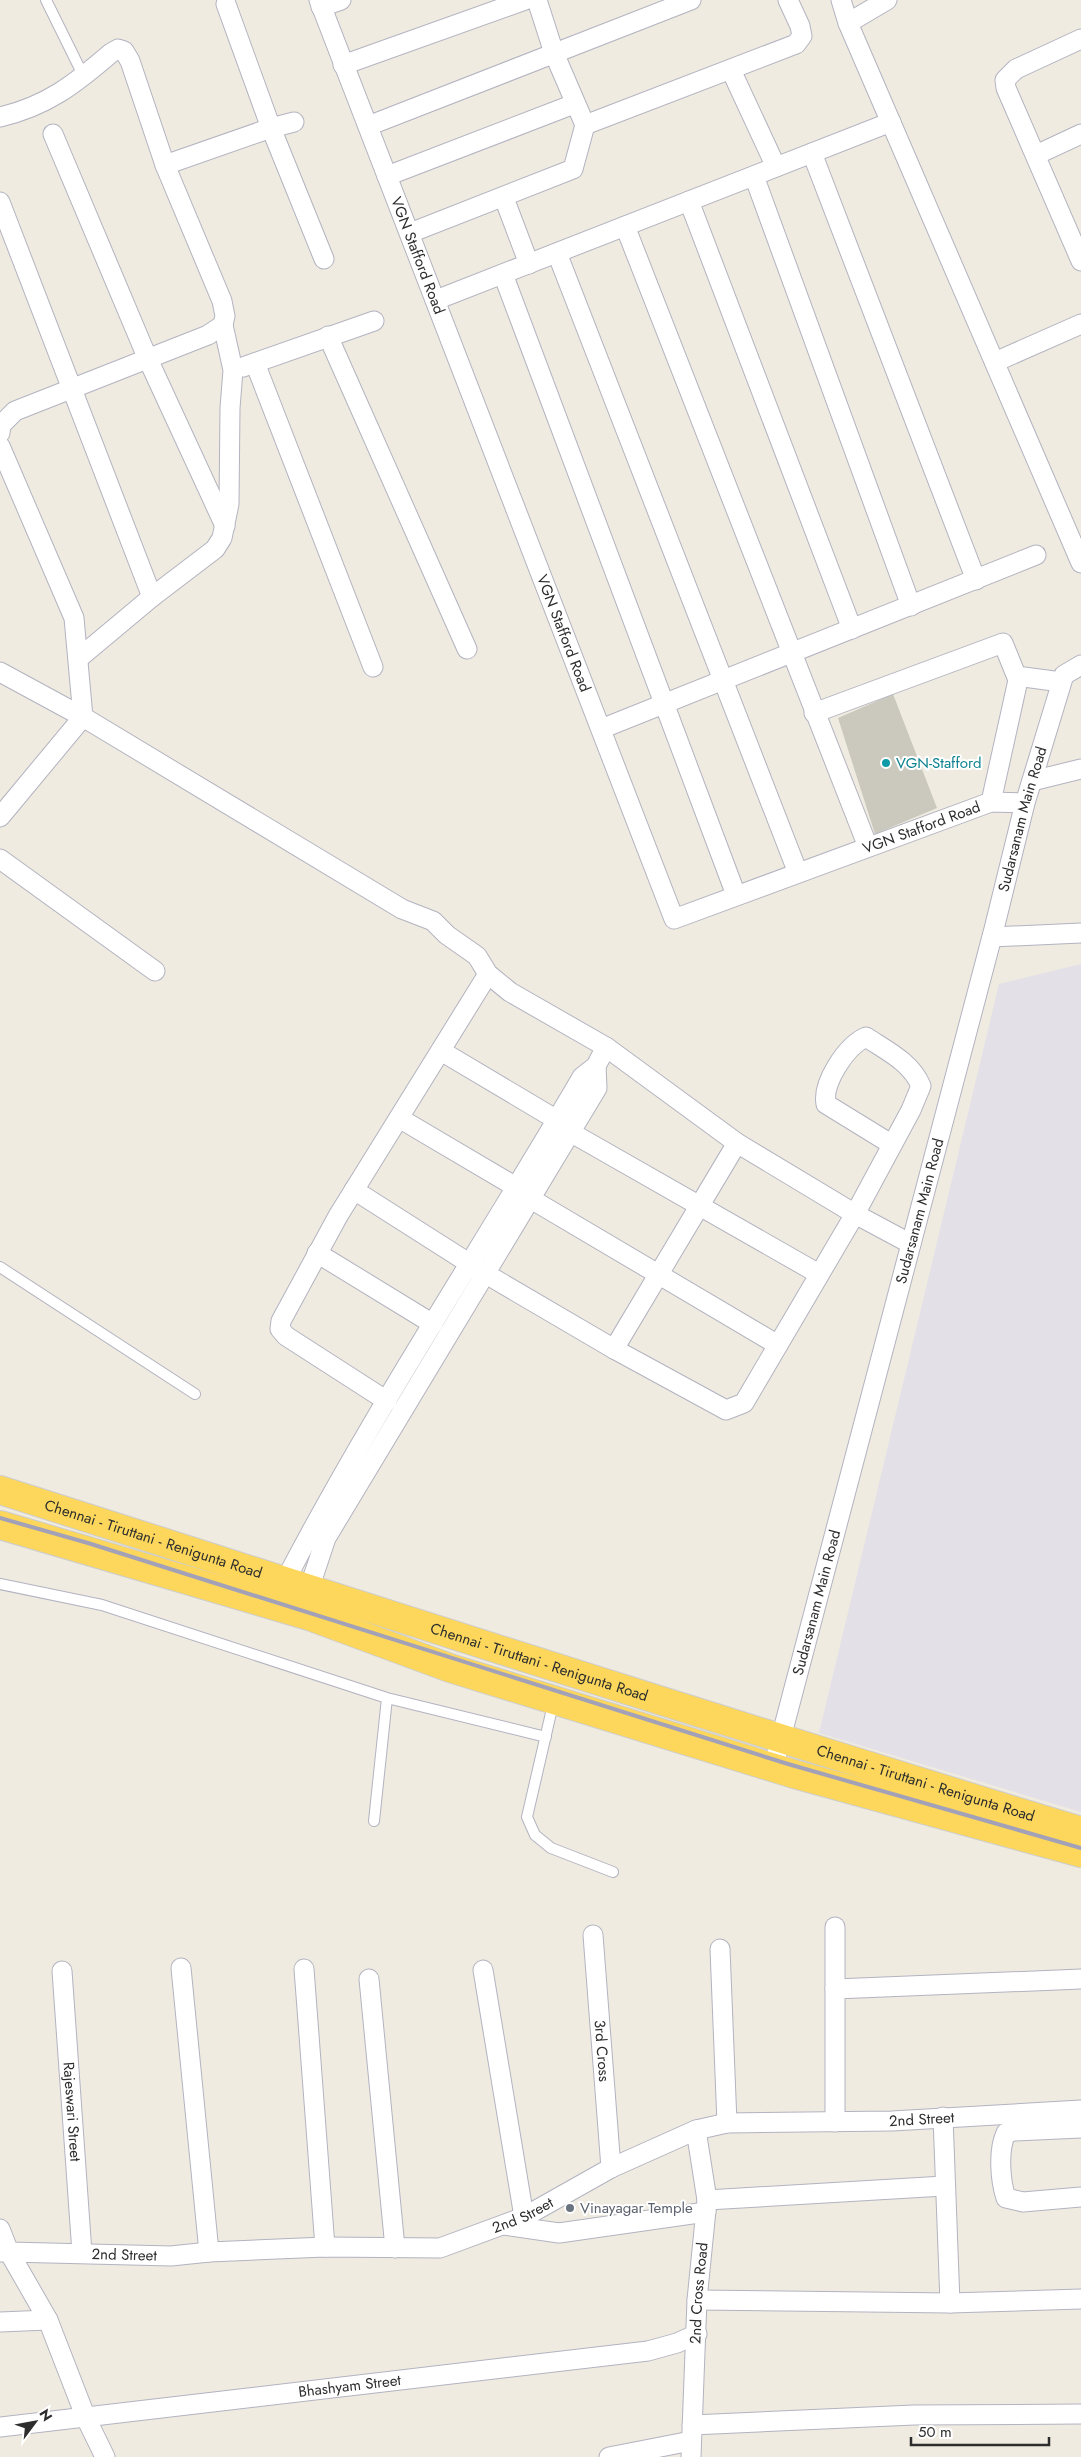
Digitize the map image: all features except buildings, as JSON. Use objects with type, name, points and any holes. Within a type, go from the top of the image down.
[{"type":"highway","name":"Chennai - Tiruttani - Renigunta Road","points":[[0,1490],[562,1668],[781,1740],[1081,1831]]},
{"type":"highway","name":"Chennai - Tiruttani - Renigunta Road","points":[[0,1525],[310,1616],[450,1668],[774,1768],[1081,1853]]},
{"type":"street","points":[[320,4],[341,0]]},
{"type":"street","points":[[343,65],[525,0]]},
{"type":"street","points":[[410,234],[573,169],[585,125],[574,104],[554,54],[537,0]]},
{"type":"street","points":[[368,126],[691,0]]},
{"type":"street","points":[[585,125],[796,44],[802,36],[800,26],[788,0]]},
{"type":"street","points":[[841,0],[848,23],[1081,563]]},
{"type":"street","points":[[848,23],[887,0]]},
{"type":"street","points":[[226,4],[271,128],[324,260]]},
{"type":"street","name":"VGN Stafford Road","points":[[320,4],[674,919],[991,802],[1025,803]]},
{"type":"street","points":[[1081,39],[1016,69],[1005,80],[1006,88],[1036,155],[1073,221],[1081,261]]},
{"type":"street","points":[[0,117],[39,106],[118,48],[124,51],[130,62],[165,164],[222,301],[225,316],[223,325],[233,370],[230,408],[229,504],[225,526],[215,550],[152,597],[79,658]]},
{"type":"street","points":[[731,70],[776,167]]},
{"type":"street","points":[[387,176],[574,104]]},
{"type":"street","points":[[165,164],[294,122]]},
{"type":"street","points":[[436,300],[891,122]]},
{"type":"street","points":[[53,134],[148,357],[225,526]]},
{"type":"street","points":[[1036,155],[1081,134]]},
{"type":"street","points":[[812,153],[976,580]]},
{"type":"street","points":[[754,176],[911,606]]},
{"type":"street","points":[[504,198],[529,264]]},
{"type":"street","points":[[689,201],[852,629]]},
{"type":"street","points":[[0,202],[152,597]]},
{"type":"street","points":[[625,226],[790,654],[868,847]]},
{"type":"street","points":[[557,253],[798,872]]},
{"type":"street","points":[[503,274],[736,895]]},
{"type":"street","points":[[233,370],[374,321]]},
{"type":"street","points":[[994,362],[1081,324]]},
{"type":"street","points":[[0,433],[1,425],[15,412],[148,357],[208,335],[223,325]]},
{"type":"street","points":[[328,336],[467,649]]},
{"type":"street","points":[[255,363],[374,667]]},
{"type":"street","points":[[0,446],[74,618],[83,717],[0,817]]},
{"type":"street","points":[[601,729],[1036,556]]},
{"type":"street","points":[[814,713],[1003,644],[1018,680],[991,802]]},
{"type":"street","points":[[1018,680],[1024,677],[1061,682],[1064,675],[1081,665]]},
{"type":"street","points":[[0,672],[83,717],[402,908],[432,921],[477,956],[488,974],[510,992],[606,1047],[737,1143],[855,1214],[911,1244]]},
{"type":"street","name":"Sudarsanam Main Road","points":[[774,1768],[992,937],[1025,803],[1061,682]]},
{"type":"street","points":[[1032,781],[1081,769]]},
{"type":"street","points":[[0,859],[155,972]]},
{"type":"street","points":[[992,937],[1081,933]]},
{"type":"street","points":[[387,1401],[286,1336],[280,1329],[285,1311],[317,1253],[488,974]]},
{"type":"street","points":[[354,1190],[486,1274],[614,1349],[726,1410],[744,1403],[855,1214],[921,1086],[916,1075],[906,1064],[866,1037],[856,1042],[844,1054],[824,1094],[826,1104],[891,1144]]},
{"type":"street","points":[[297,1585],[486,1274],[523,1193],[563,1126],[582,1077],[596,1066],[606,1047]]},
{"type":"street","points":[[440,1051],[699,1207],[820,1274]]},
{"type":"street","points":[[399,1118],[658,1275],[778,1345]]},
{"type":"street","points":[[614,1349],[737,1143]]},
{"type":"street","points":[[297,1585],[311,1530],[469,1263],[523,1193]]},
{"type":"street","points":[[317,1253],[433,1324]]},
{"type":"street","points":[[371,1428],[387,1438]]},
{"type":"street","points":[[835,1927],[835,2122]]},
{"type":"street","name":"3rd Cross","points":[[592,1935],[610,2168]]},
{"type":"street","points":[[720,1949],[727,2123]]},
{"type":"street","points":[[180,1968],[209,2252]]},
{"type":"street","points":[[304,1969],[325,2247]]},
{"type":"street","name":"Rajeswari Street","points":[[62,1970],[82,2252]]},
{"type":"street","points":[[483,1970],[524,2218]]},
{"type":"street","points":[[369,1979],[395,2248]]},
{"type":"street","points":[[835,1989],[1081,1979]]},
{"type":"street","name":"2nd Street","points":[[5,2252],[82,2252],[171,2256],[209,2252],[325,2247],[440,2248],[524,2218],[610,2168],[696,2130],[727,2123],[892,2122],[943,2117],[1081,2110]]},
{"type":"street","points":[[943,2117],[944,2186],[950,2304]]},
{"type":"street","points":[[1081,2128],[1014,2131],[1006,2133],[1002,2142],[1003,2189],[1006,2198],[1023,2202],[1081,2197]]},
{"type":"street","name":"2nd Cross Road","points":[[692,2441],[697,2300],[706,2206],[696,2130]]},
{"type":"street","points":[[503,2225],[559,2233],[706,2206],[944,2186]]},
{"type":"street","points":[[0,2229],[5,2252],[48,2320],[86,2418],[105,2457]]},
{"type":"street","points":[[697,2300],[950,2304],[1081,2299]]},
{"type":"street","points":[[0,2322],[48,2320]]},
{"type":"street","name":"Bhashyam Street","points":[[0,2427],[648,2352],[697,2334]]},
{"type":"street","points":[[609,2457],[692,2441],[914,2415],[1081,2414]]},
{"type":"lane","points":[[46,0],[83,75]]},
{"type":"lane","points":[[0,1267],[195,1394]]},
{"type":"lane","points":[[0,1584],[102,1605],[387,1698],[546,1737]]},
{"type":"lane","points":[[374,1821],[387,1698]]},
{"type":"lane","points":[[554,1699],[527,1817],[535,1835],[550,1848],[614,1872]]},
{"type":"shaded area","points":[[1081,964],[1081,1812],[819,1733],[999,984]]},
{"type":"railway","points":[[0,1518],[88,1543],[788,1764],[1081,1848]]},
{"type":"place","name":"VGN-Stafford","points":[[886,763]]},
{"type":"place","name":"Vinayagar Temple","points":[[570,2208]]}]
